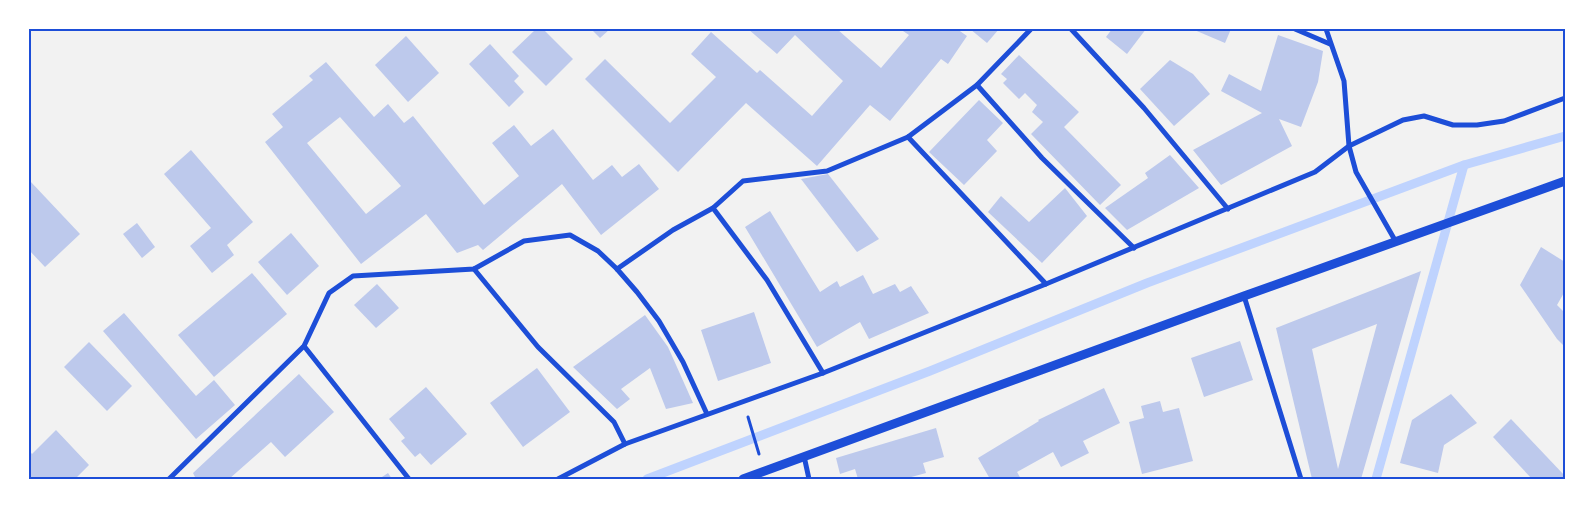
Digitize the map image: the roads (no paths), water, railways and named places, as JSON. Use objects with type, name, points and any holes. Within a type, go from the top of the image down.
[{"type":"street","points":[[617,268],[673,230],[713,208],[743,181],[827,171],[908,137],[977,85],[1031,29]]},
{"type":"street","points":[[1071,29],[1144,108],[1228,209]]},
{"type":"street","points":[[1295,29],[1330,44]]},
{"type":"street","points":[[1326,29],[1344,81],[1349,146],[1356,172],[1396,242]]},
{"type":"street","points":[[977,85],[1042,158],[1134,248]]},
{"type":"street","points":[[558,479],[625,444],[823,373],[1228,209],[1315,172],[1349,146],[1403,120],[1424,116],[1453,125],[1476,125],[1504,121],[1565,98]]},
{"type":"street","points":[[908,137],[1046,284]]},
{"type":"street","points":[[743,479],[1565,181]]},
{"type":"street","points":[[713,208],[767,280],[823,373]]},
{"type":"street","points":[[169,479],[304,346],[329,292],[353,276],[474,269],[524,241],[570,235],[598,251],[617,268],[637,292],[659,321],[683,362],[707,414]]},
{"type":"street","points":[[474,269],[538,347],[614,422],[625,444]]},
{"type":"street","points":[[1244,296],[1301,479]]},
{"type":"street","points":[[304,346],[409,479]]},
{"type":"street","points":[[804,456],[809,479]]},
{"type":"waterway","points":[[647,479],[930,371],[1147,283],[1464,165],[1565,136]]},
{"type":"waterway","points":[[1376,479],[1464,165]]}]
